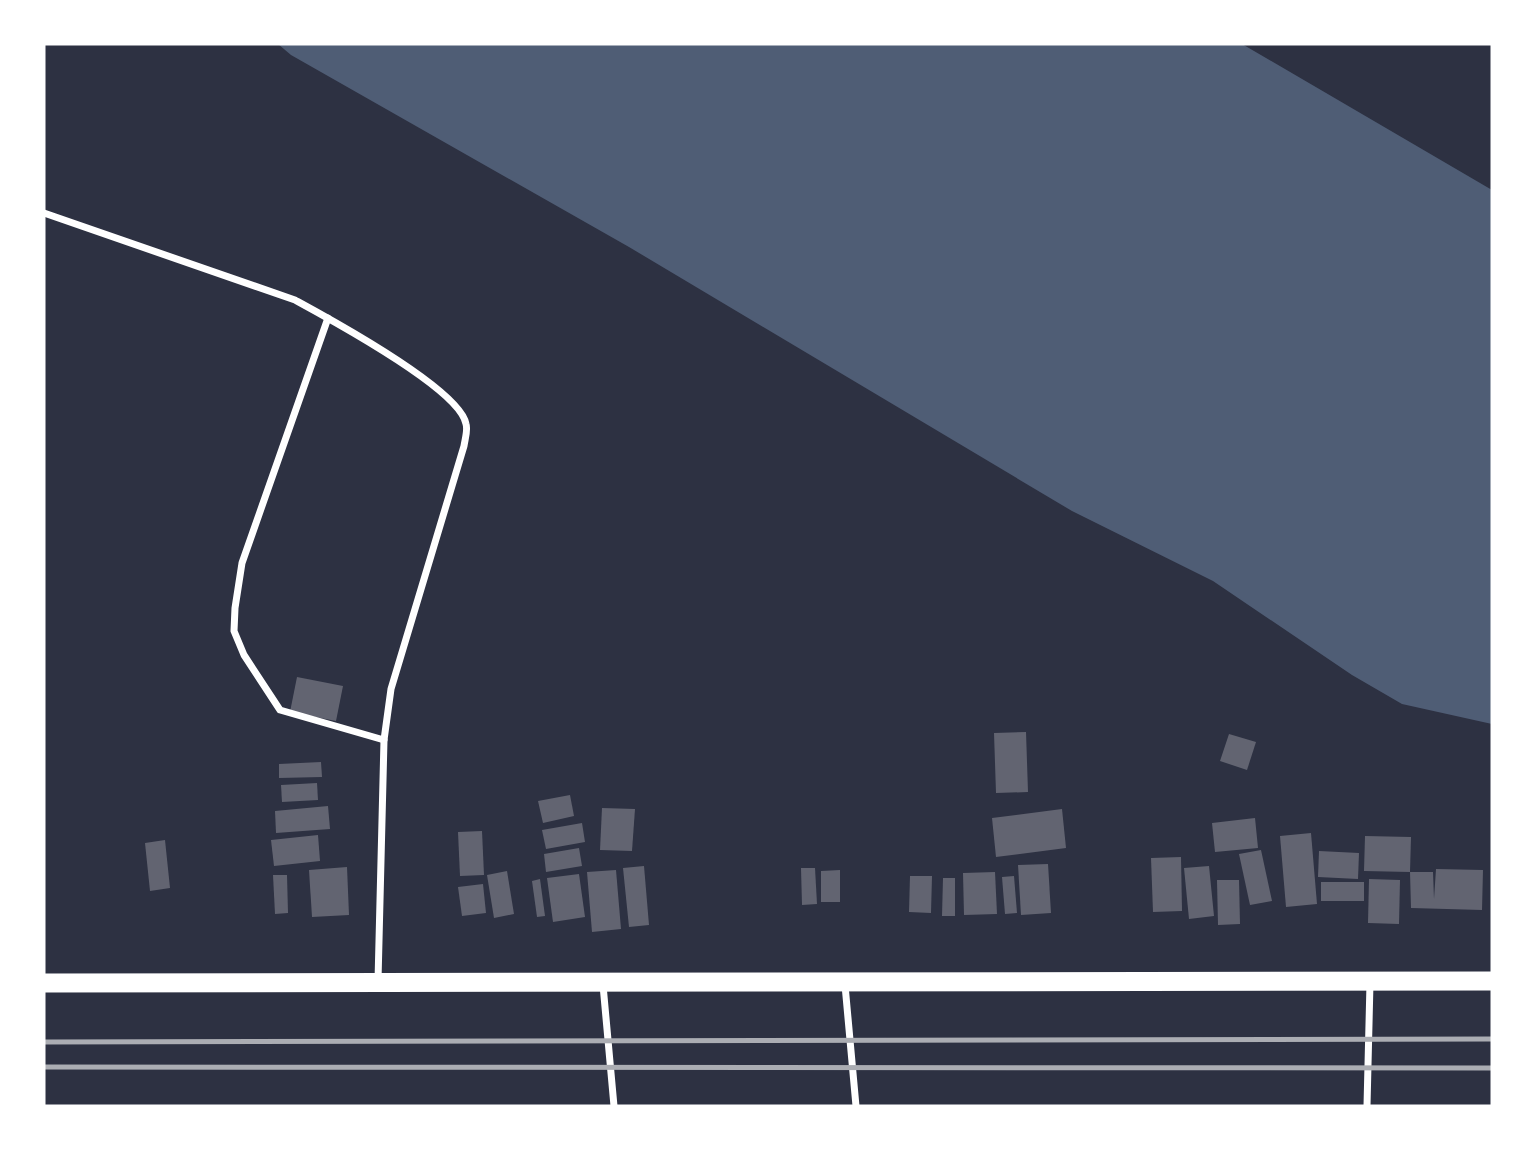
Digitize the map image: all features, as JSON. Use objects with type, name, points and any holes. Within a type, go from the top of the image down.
[{"type":"highway","points":[[44,984],[1492,981]]},
{"type":"street","points":[[44,213],[295,300],[428,380],[452,401],[467,423],[464,446],[391,689],[384,740],[378,982]]},
{"type":"street","points":[[328,318],[242,563],[234,631],[244,655],[280,710],[384,740]]},
{"type":"street","points":[[845,981],[856,1106]]},
{"type":"street","points":[[603,982],[614,1106]]},
{"type":"street","points":[[1367,1106],[1370,982]]},
{"type":"water","points":[[278,44],[1242,44],[1492,190],[1492,724],[1402,704],[1352,675],[1213,581],[1072,511],[629,247],[291,55]]},
{"type":"building","points":[[297,677],[343,686],[336,721],[290,712]]},
{"type":"building","points":[[1026,732],[1028,792],[996,793],[994,733]]},
{"type":"building","points":[[1229,734],[1256,742],[1247,770],[1220,761]]},
{"type":"building","points":[[321,762],[322,777],[279,778],[279,764]]},
{"type":"building","points":[[317,783],[318,800],[282,802],[281,785]]},
{"type":"building","points":[[570,795],[574,816],[543,823],[538,801]]},
{"type":"building","points":[[328,806],[330,829],[276,833],[275,811]]},
{"type":"building","points":[[602,808],[635,809],[632,851],[600,850]]},
{"type":"building","points":[[1062,809],[1066,848],[996,857],[992,818]]},
{"type":"building","points":[[1255,818],[1258,848],[1215,852],[1212,823]]},
{"type":"building","points":[[582,823],[585,842],[546,849],[542,830]]},
{"type":"building","points":[[482,831],[484,875],[460,876],[458,832]]},
{"type":"building","points":[[1311,833],[1317,904],[1286,907],[1280,836]]},
{"type":"building","points":[[318,835],[320,861],[274,866],[271,840]]},
{"type":"building","points":[[1365,836],[1411,837],[1410,872],[1364,871]]},
{"type":"building","points":[[165,840],[170,888],[150,891],[145,843]]},
{"type":"building","points":[[579,848],[582,866],[546,872],[544,854]]},
{"type":"building","points":[[1261,850],[1272,901],[1250,905],[1239,854]]},
{"type":"building","points":[[1319,851],[1359,853],[1358,879],[1318,877]]},
{"type":"building","points":[[1181,857],[1182,911],[1153,912],[1151,858]]},
{"type":"building","points":[[1048,864],[1051,913],[1021,915],[1018,865]]},
{"type":"building","points":[[644,866],[649,925],[629,927],[623,868]]},
{"type":"building","points":[[1209,866],[1214,916],[1189,919],[1184,868]]},
{"type":"building","points":[[347,867],[349,915],[312,917],[309,870]]},
{"type":"building","points":[[801,868],[815,868],[817,904],[802,905]]},
{"type":"building","points":[[1436,869],[1483,870],[1482,910],[1411,908],[1410,872],[1433,872],[1434,899]]},
{"type":"building","points":[[616,870],[621,929],[592,932],[587,872]]},
{"type":"building","points":[[840,870],[840,902],[821,902],[821,871]]},
{"type":"building","points":[[507,871],[514,914],[494,918],[487,875]]},
{"type":"building","points":[[995,872],[997,914],[964,915],[963,873]]},
{"type":"building","points":[[579,874],[585,917],[553,922],[547,878]]},
{"type":"building","points":[[273,875],[287,875],[288,913],[275,914]]},
{"type":"building","points":[[910,876],[932,876],[931,913],[909,912]]},
{"type":"building","points":[[1014,876],[1017,913],[1005,914],[1002,877]]},
{"type":"building","points":[[943,878],[955,878],[955,916],[942,916]]},
{"type":"building","points":[[540,879],[545,916],[537,917],[532,881]]},
{"type":"building","points":[[1369,879],[1400,880],[1399,924],[1368,923]]},
{"type":"building","points":[[1217,880],[1239,880],[1240,924],[1218,925]]},
{"type":"building","points":[[1321,882],[1364,882],[1364,901],[1321,901]]},
{"type":"building","points":[[483,884],[486,913],[462,916],[458,887]]},
{"type":"railway","points":[[44,1042],[1492,1039]]},
{"type":"railway","points":[[44,1067],[1492,1068]]}]
